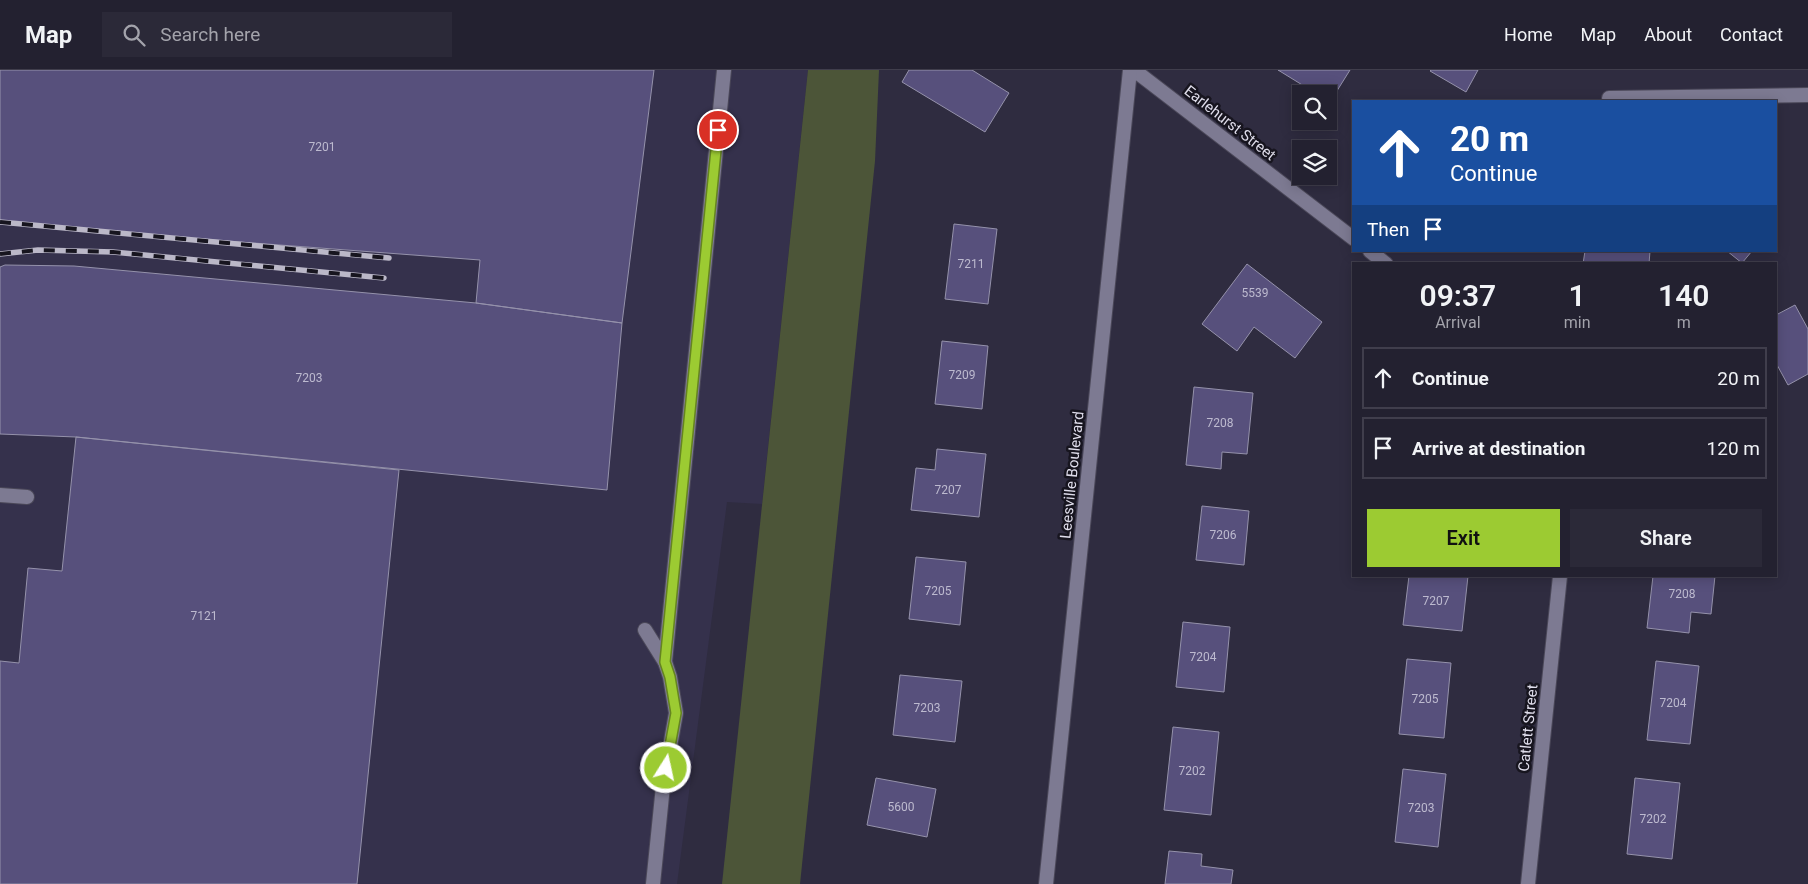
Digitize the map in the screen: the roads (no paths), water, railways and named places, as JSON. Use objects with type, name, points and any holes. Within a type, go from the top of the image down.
[{"type":"street","points":[[665,662],[724,70]]},
{"type":"street","name":"Leesville Boulevard","points":[[1046,884],[1130,70]]},
{"type":"street","name":"Earlehurst Street","points":[[1134,70],[1352,237]]},
{"type":"street","points":[[1609,98],[1808,95]]},
{"type":"street","points":[[1371,252],[1384,262]]},
{"type":"street","points":[[0,495],[27,497]]},
{"type":"street","name":"Catlett Street","points":[[1528,884],[1560,577]]},
{"type":"street","points":[[645,630],[665,662],[670,677],[676,713],[664,786],[653,884]]},
{"type":"railway","points":[[0,222],[389,258]]},
{"type":"railway","points":[[0,254],[38,250],[113,252],[384,278]]}]
